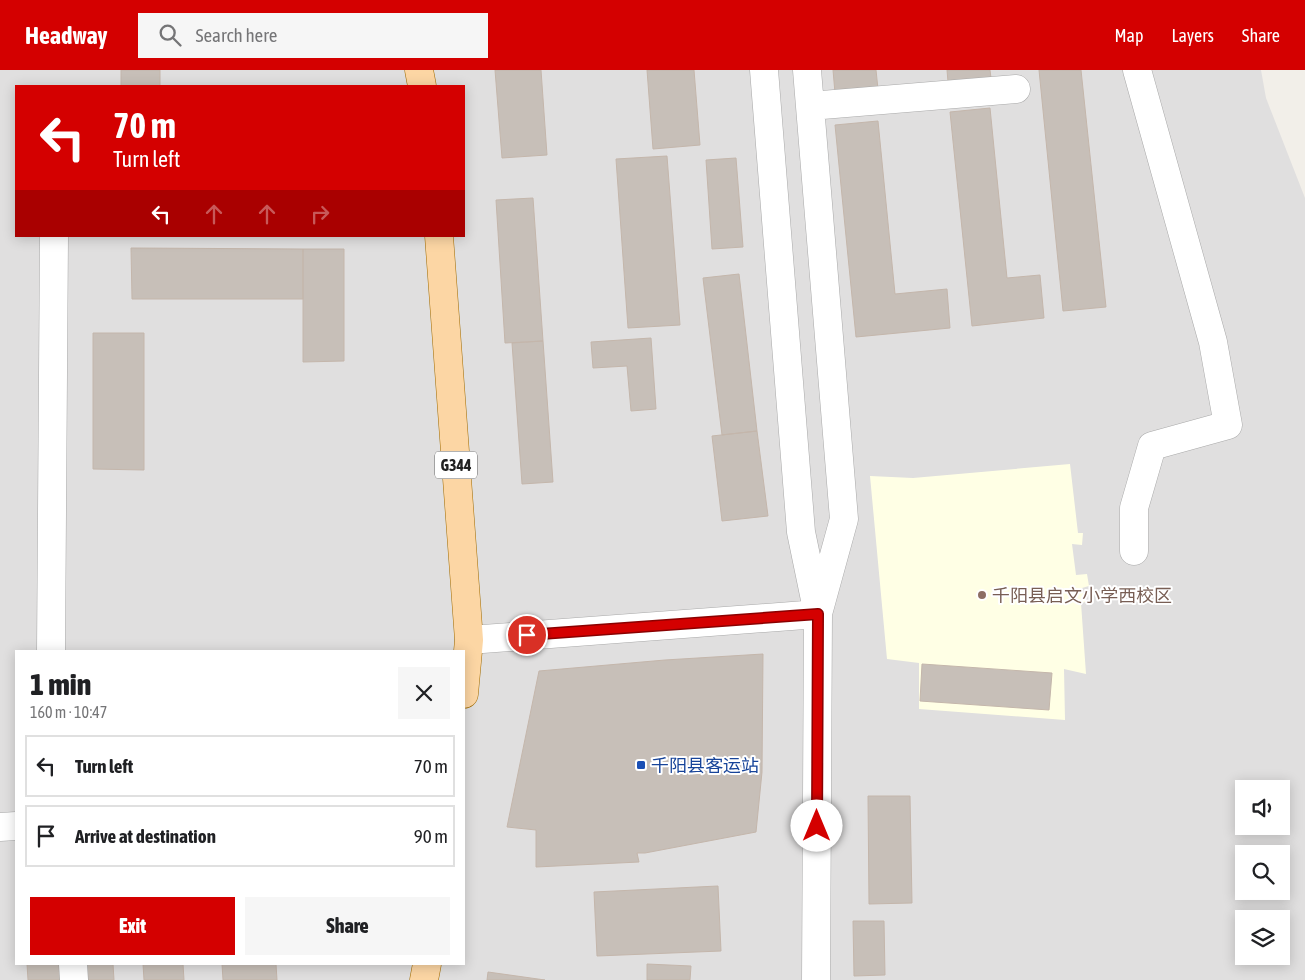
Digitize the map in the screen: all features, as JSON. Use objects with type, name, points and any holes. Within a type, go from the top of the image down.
[{"type":"main road","points":[[419,70],[422,85]]},
{"type":"main road","name":"G344","points":[[439,237],[469,640],[465,683]]},
{"type":"main road","points":[[424,980],[427,965]]},
{"type":"street","points":[[764,70],[800,532],[818,614],[816,980]]},
{"type":"street","points":[[808,70],[844,519],[818,614]]},
{"type":"street","points":[[1134,551],[1134,508],[1152,446],[1228,424],[1213,342],[1138,70]]},
{"type":"street","points":[[810,106],[1016,89]]},
{"type":"street","points":[[51,650],[54,237]]},
{"type":"street","points":[[469,640],[818,614]]},
{"type":"street","points":[[0,827],[15,826]]},
{"type":"street","points":[[73,965],[74,980]]},
{"type":"shaded area","points":[[0,70],[1261,70],[1266,98],[1305,198],[1305,980],[0,980]]},
{"type":"shaded area","name":"千阳县启文小学西校区","points":[[1070,464],[1078,533],[1083,533],[1082,545],[1072,544],[1076,575],[1087,574],[1089,586],[1082,588],[1085,602],[1081,603],[1086,674],[1064,669],[1065,720],[919,709],[919,663],[887,659],[870,476],[913,478]]},
{"type":"building","points":[[121,70],[160,70],[160,85],[121,85]]},
{"type":"building","points":[[495,70],[541,70],[547,155],[502,158]]},
{"type":"building","points":[[647,70],[694,70],[700,145],[653,149]]},
{"type":"building","points":[[833,70],[876,70],[878,89],[835,93]]},
{"type":"building","points":[[947,70],[990,70],[991,78],[948,82]]},
{"type":"building","points":[[1039,70],[1081,70],[1106,307],[1063,311]]},
{"type":"building","points":[[990,108],[1007,278],[1040,275],[1044,318],[972,326],[950,112]]},
{"type":"building","points":[[878,121],[895,294],[947,289],[950,328],[856,337],[835,125]]},
{"type":"building","points":[[667,156],[680,325],[628,328],[616,159]]},
{"type":"building","points":[[736,158],[743,247],[712,249],[706,160]]},
{"type":"building","points":[[533,198],[543,341],[505,343],[496,200]]},
{"type":"building","points":[[131,248],[303,249],[303,299],[132,299]]},
{"type":"building","points":[[303,249],[344,249],[344,361],[303,362]]},
{"type":"building","points":[[739,274],[757,431],[722,435],[703,278]]},
{"type":"building","points":[[93,333],[144,333],[144,470],[93,469]]},
{"type":"building","points":[[651,338],[656,409],[631,411],[627,366],[593,368],[591,342]]},
{"type":"building","points":[[543,341],[553,482],[522,484],[512,343]]},
{"type":"building","points":[[757,431],[768,516],[722,521],[712,436]]},
{"type":"building","name":"千阳县客运站","points":[[763,654],[762,772],[756,832],[637,853],[639,862],[536,867],[536,830],[507,827],[539,671]]},
{"type":"building","points":[[922,664],[1052,673],[1049,710],[920,701]]},
{"type":"building","points":[[868,796],[910,796],[912,903],[869,904]]},
{"type":"building","points":[[718,886],[721,951],[597,956],[594,892]]},
{"type":"building","points":[[853,921],[884,921],[885,975],[854,976]]},
{"type":"building","points":[[647,964],[691,966],[690,980],[647,980]]},
{"type":"building","points":[[27,965],[59,965],[60,980],[28,980]]},
{"type":"building","points":[[86,965],[113,965],[114,980],[87,980]]},
{"type":"building","points":[[143,965],[183,965],[184,980],[144,980]]},
{"type":"building","points":[[222,965],[276,965],[277,980],[223,980]]},
{"type":"building","points":[[488,972],[545,980],[487,980]]},
{"type":"place","name":"千阳县启文小学西校区","points":[[982,595]]},
{"type":"place","name":"千阳县客运站","points":[[641,765]]},
{"type":"route","points":[[527,635],[818,614],[817,826]]}]
